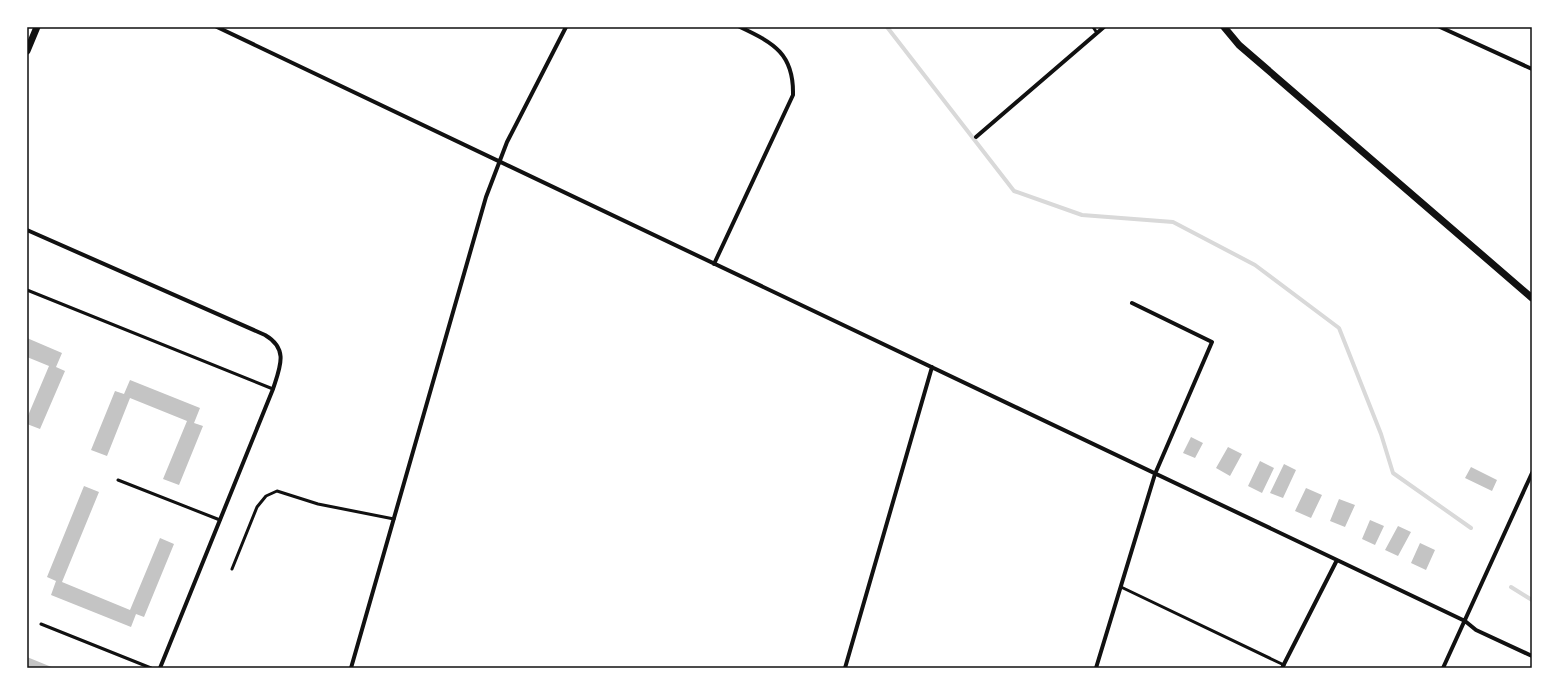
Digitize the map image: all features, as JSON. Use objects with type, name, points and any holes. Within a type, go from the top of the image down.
[{"type":"street","points":[[27,51],[38,27]]},
{"type":"street","points":[[217,27],[1337,560],[1465,622],[1476,630],[1532,656]]},
{"type":"street","points":[[351,668],[486,197],[499,161],[566,27]]},
{"type":"street","points":[[714,264],[794,95],[794,79],[788,63],[779,49],[740,27]]},
{"type":"street","points":[[976,137],[1104,27]]},
{"type":"street","points":[[1224,27],[1239,45],[1532,298]]},
{"type":"street","points":[[1440,27],[1532,69]]},
{"type":"street","points":[[27,230],[275,340],[281,353],[279,372],[273,388],[160,668]]},
{"type":"street","points":[[1096,668],[1154,474],[1185,407],[1212,342],[1132,303]]},
{"type":"street","points":[[845,668],[932,367]]},
{"type":"street","points":[[1443,668],[1532,473]]},
{"type":"street","points":[[1283,666],[1337,560]]},
{"type":"lane","points":[[1093,27],[1097,33]]},
{"type":"lane","points":[[27,290],[273,388]]},
{"type":"lane","points":[[118,480],[220,520]]},
{"type":"lane","points":[[232,568],[257,506],[266,496],[277,491],[318,504],[394,519]]},
{"type":"lane","points":[[1121,587],[1283,666]]},
{"type":"lane","points":[[41,624],[151,668]]},
{"type":"building","points":[[27,338],[62,353],[56,367],[65,371],[40,429],[27,424],[27,418],[49,366],[27,357]]},
{"type":"building","points":[[130,380],[200,408],[194,423],[203,426],[179,485],[163,479],[187,421],[130,398],[107,456],[91,450],[115,391],[124,394]]},
{"type":"building","points":[[1191,437],[1203,443],[1195,458],[1183,453]]},
{"type":"building","points":[[1228,447],[1242,454],[1230,476],[1216,468]]},
{"type":"building","points":[[1260,461],[1274,468],[1262,493],[1248,486]]},
{"type":"building","points":[[1284,464],[1296,470],[1283,498],[1270,493]]},
{"type":"building","points":[[1471,467],[1497,480],[1492,491],[1465,478]]},
{"type":"building","points":[[84,486],[99,492],[62,582],[130,610],[160,538],[174,544],[144,617],[136,614],[131,627],[51,595],[56,581],[47,577]]},
{"type":"building","points":[[1306,488],[1322,495],[1311,518],[1295,511]]},
{"type":"building","points":[[1339,499],[1355,505],[1345,527],[1330,521]]},
{"type":"building","points":[[1370,520],[1384,526],[1375,545],[1362,539]]},
{"type":"building","points":[[1398,526],[1411,532],[1398,556],[1385,550]]},
{"type":"building","points":[[1420,543],[1435,550],[1426,570],[1411,563]]},
{"type":"building","points":[[27,657],[54,668],[27,668]]},
{"type":"waterway","points":[[887,27],[1014,191],[1082,215],[1173,222],[1255,265],[1339,328],[1381,434],[1393,473],[1471,528]]},
{"type":"waterway","points":[[1511,587],[1532,600]]}]
